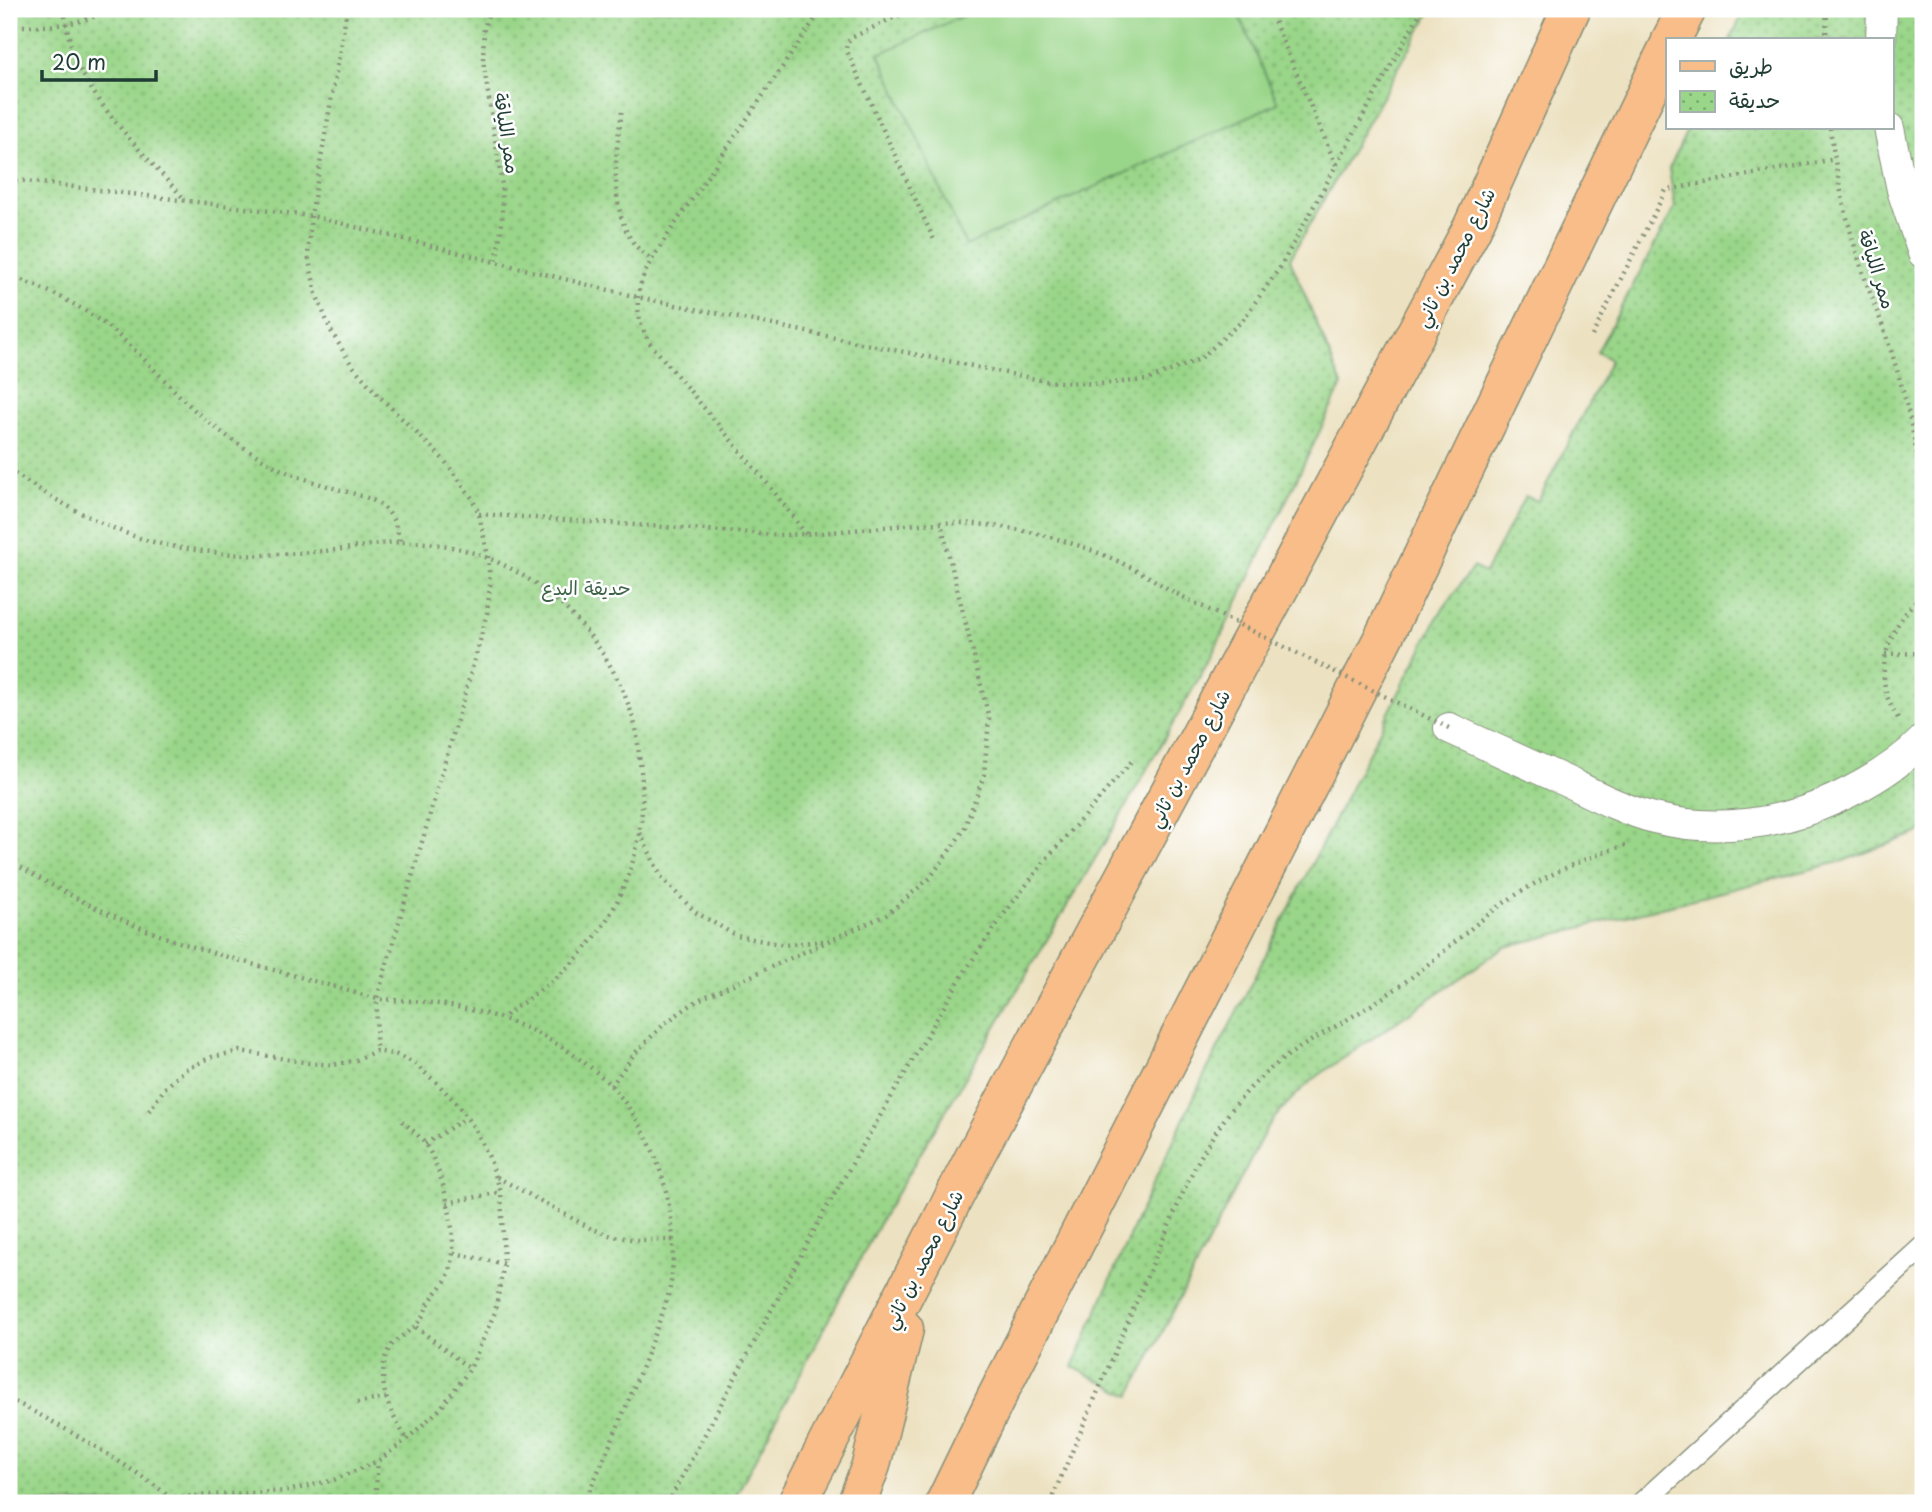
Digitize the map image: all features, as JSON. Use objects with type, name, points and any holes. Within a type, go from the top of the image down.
[{"type":"main road","name":"شارع محمد بن ثاني","points":[[797,1503],[977,1152],[1472,228],[1571,9]]},
{"type":"main road","points":[[1672,38],[1687,9]]},
{"type":"main road","points":[[945,1503],[995,1399],[1384,636],[1666,52]]},
{"type":"main road","points":[[857,1503],[871,1465],[922,1259]]},
{"type":"street","points":[[1881,38],[1882,9]]},
{"type":"street","points":[[1889,130],[1902,190],[1923,253]]},
{"type":"street","points":[[1449,728],[1619,806],[1653,818],[1725,826],[1760,823],[1796,815],[1854,790],[1899,762],[1921,742]]},
{"type":"lane","points":[[1642,1503],[1923,1247]]},
{"type":"path","points":[[64,9],[69,41],[94,93],[185,200]]},
{"type":"path","points":[[9,25],[39,27],[66,24],[111,9]]},
{"type":"path","points":[[347,9],[311,216],[308,255],[316,294],[331,331],[351,364],[444,460],[472,498],[479,514],[488,556],[490,585],[480,641],[377,998],[376,1051]]},
{"type":"path","name":"ممر اللياقة","points":[[490,9],[484,28],[483,60],[502,185],[502,223],[496,263]]},
{"type":"path","points":[[807,535],[649,342],[639,320],[636,297],[652,259],[822,9]]},
{"type":"path","points":[[912,9],[851,38],[846,49],[935,242]]},
{"type":"path","points":[[1269,9],[1336,165]]},
{"type":"path","points":[[1826,38],[1828,9]]},
{"type":"path","points":[[9,179],[311,216],[636,297],[1045,381],[1099,384],[1148,380],[1200,359],[1242,321],[1281,266],[1419,10]]},
{"type":"path","points":[[622,112],[615,169],[618,198],[627,236],[641,253],[652,259]]},
{"type":"path","name":"ممر اللياقة","points":[[1830,130],[1848,219],[1864,277],[1886,333],[1909,414],[1923,499]]},
{"type":"path","points":[[1592,336],[1666,190],[1835,159]]},
{"type":"path","points":[[9,275],[74,304],[108,327],[190,406],[229,438],[275,467],[374,499],[387,510],[397,525],[400,542]]},
{"type":"path","points":[[9,470],[80,513],[130,535],[178,547],[248,556],[321,552],[400,542],[444,545],[488,556],[517,570],[556,599],[586,630],[615,675],[635,726],[643,779],[640,833],[630,871],[615,906],[595,937],[570,965],[502,1018]]},
{"type":"path","points":[[479,514],[750,534],[807,535],[941,523],[991,526],[1040,535],[1076,545],[1134,569],[1177,594],[1449,728]]},
{"type":"path","points":[[611,1086],[635,1053],[664,1024],[698,1000],[886,915],[930,878],[964,830],[984,775],[989,718],[941,523]]},
{"type":"path","points":[[1921,742],[1905,730],[1894,713],[1884,674],[1885,654],[1890,638],[1908,608],[1923,594]]},
{"type":"path","points":[[1885,654],[1923,653]]},
{"type":"path","points":[[668,1503],[824,1212],[963,974],[1048,857],[1132,761]]},
{"type":"path","points":[[1050,1503],[1189,1179],[1210,1139],[1245,1093],[1300,1047],[1367,1008],[1423,970],[1485,917],[1513,897],[1543,878],[1584,858],[1635,842],[1644,835],[1653,818]]},
{"type":"path","points":[[640,833],[661,877],[695,912],[737,936],[785,945],[833,940]]},
{"type":"path","points":[[9,860],[95,907],[161,935],[229,958],[377,998],[463,1008],[502,1018],[560,1047],[611,1086],[637,1120],[656,1158],[668,1198],[673,1240],[671,1284],[643,1366],[584,1503]]},
{"type":"path","points":[[149,1111],[165,1088],[186,1069],[212,1057],[240,1051],[334,1065],[356,1060],[376,1051],[397,1055],[412,1062],[457,1104],[475,1129],[489,1157],[501,1192],[504,1264],[495,1312],[470,1369],[440,1409],[378,1461],[334,1480],[287,1491],[172,1497]]},
{"type":"path","points":[[425,1144],[466,1118]]},
{"type":"path","points":[[402,1121],[425,1144],[436,1163],[447,1203],[454,1253],[451,1270],[442,1288],[429,1303],[416,1327],[393,1341],[385,1357],[383,1384],[386,1398],[394,1419],[407,1439]]},
{"type":"path","points":[[496,1177],[590,1228],[612,1236],[638,1240],[673,1240]]},
{"type":"path","points":[[447,1203],[501,1192]]},
{"type":"path","points":[[454,1253],[504,1264]]},
{"type":"path","points":[[416,1327],[470,1369]]},
{"type":"path","points":[[357,1403],[386,1398]]},
{"type":"path","points":[[9,1399],[51,1420],[113,1457],[179,1503]]},
{"type":"path","points":[[375,1503],[378,1461]]},
{"type":"green space","name":"حديقة البدع","points":[[9,9],[1432,9],[1290,259],[1342,385],[1211,657],[1115,825],[881,1220],[732,1503],[9,1503]]},
{"type":"green space","points":[[978,9],[1236,9],[1278,103],[966,246],[879,54]]},
{"type":"green space","points":[[1745,9],[1923,9],[1923,831],[1843,861],[1505,947],[1324,1071],[1293,1098],[1266,1129],[1130,1396],[1073,1367],[1134,1225],[1200,1084],[1438,616],[1473,567],[1485,573],[1525,496],[1538,501],[1611,360],[1597,352],[1675,207],[1669,169],[1687,130],[1894,130],[1894,38],[1731,38]]}]
